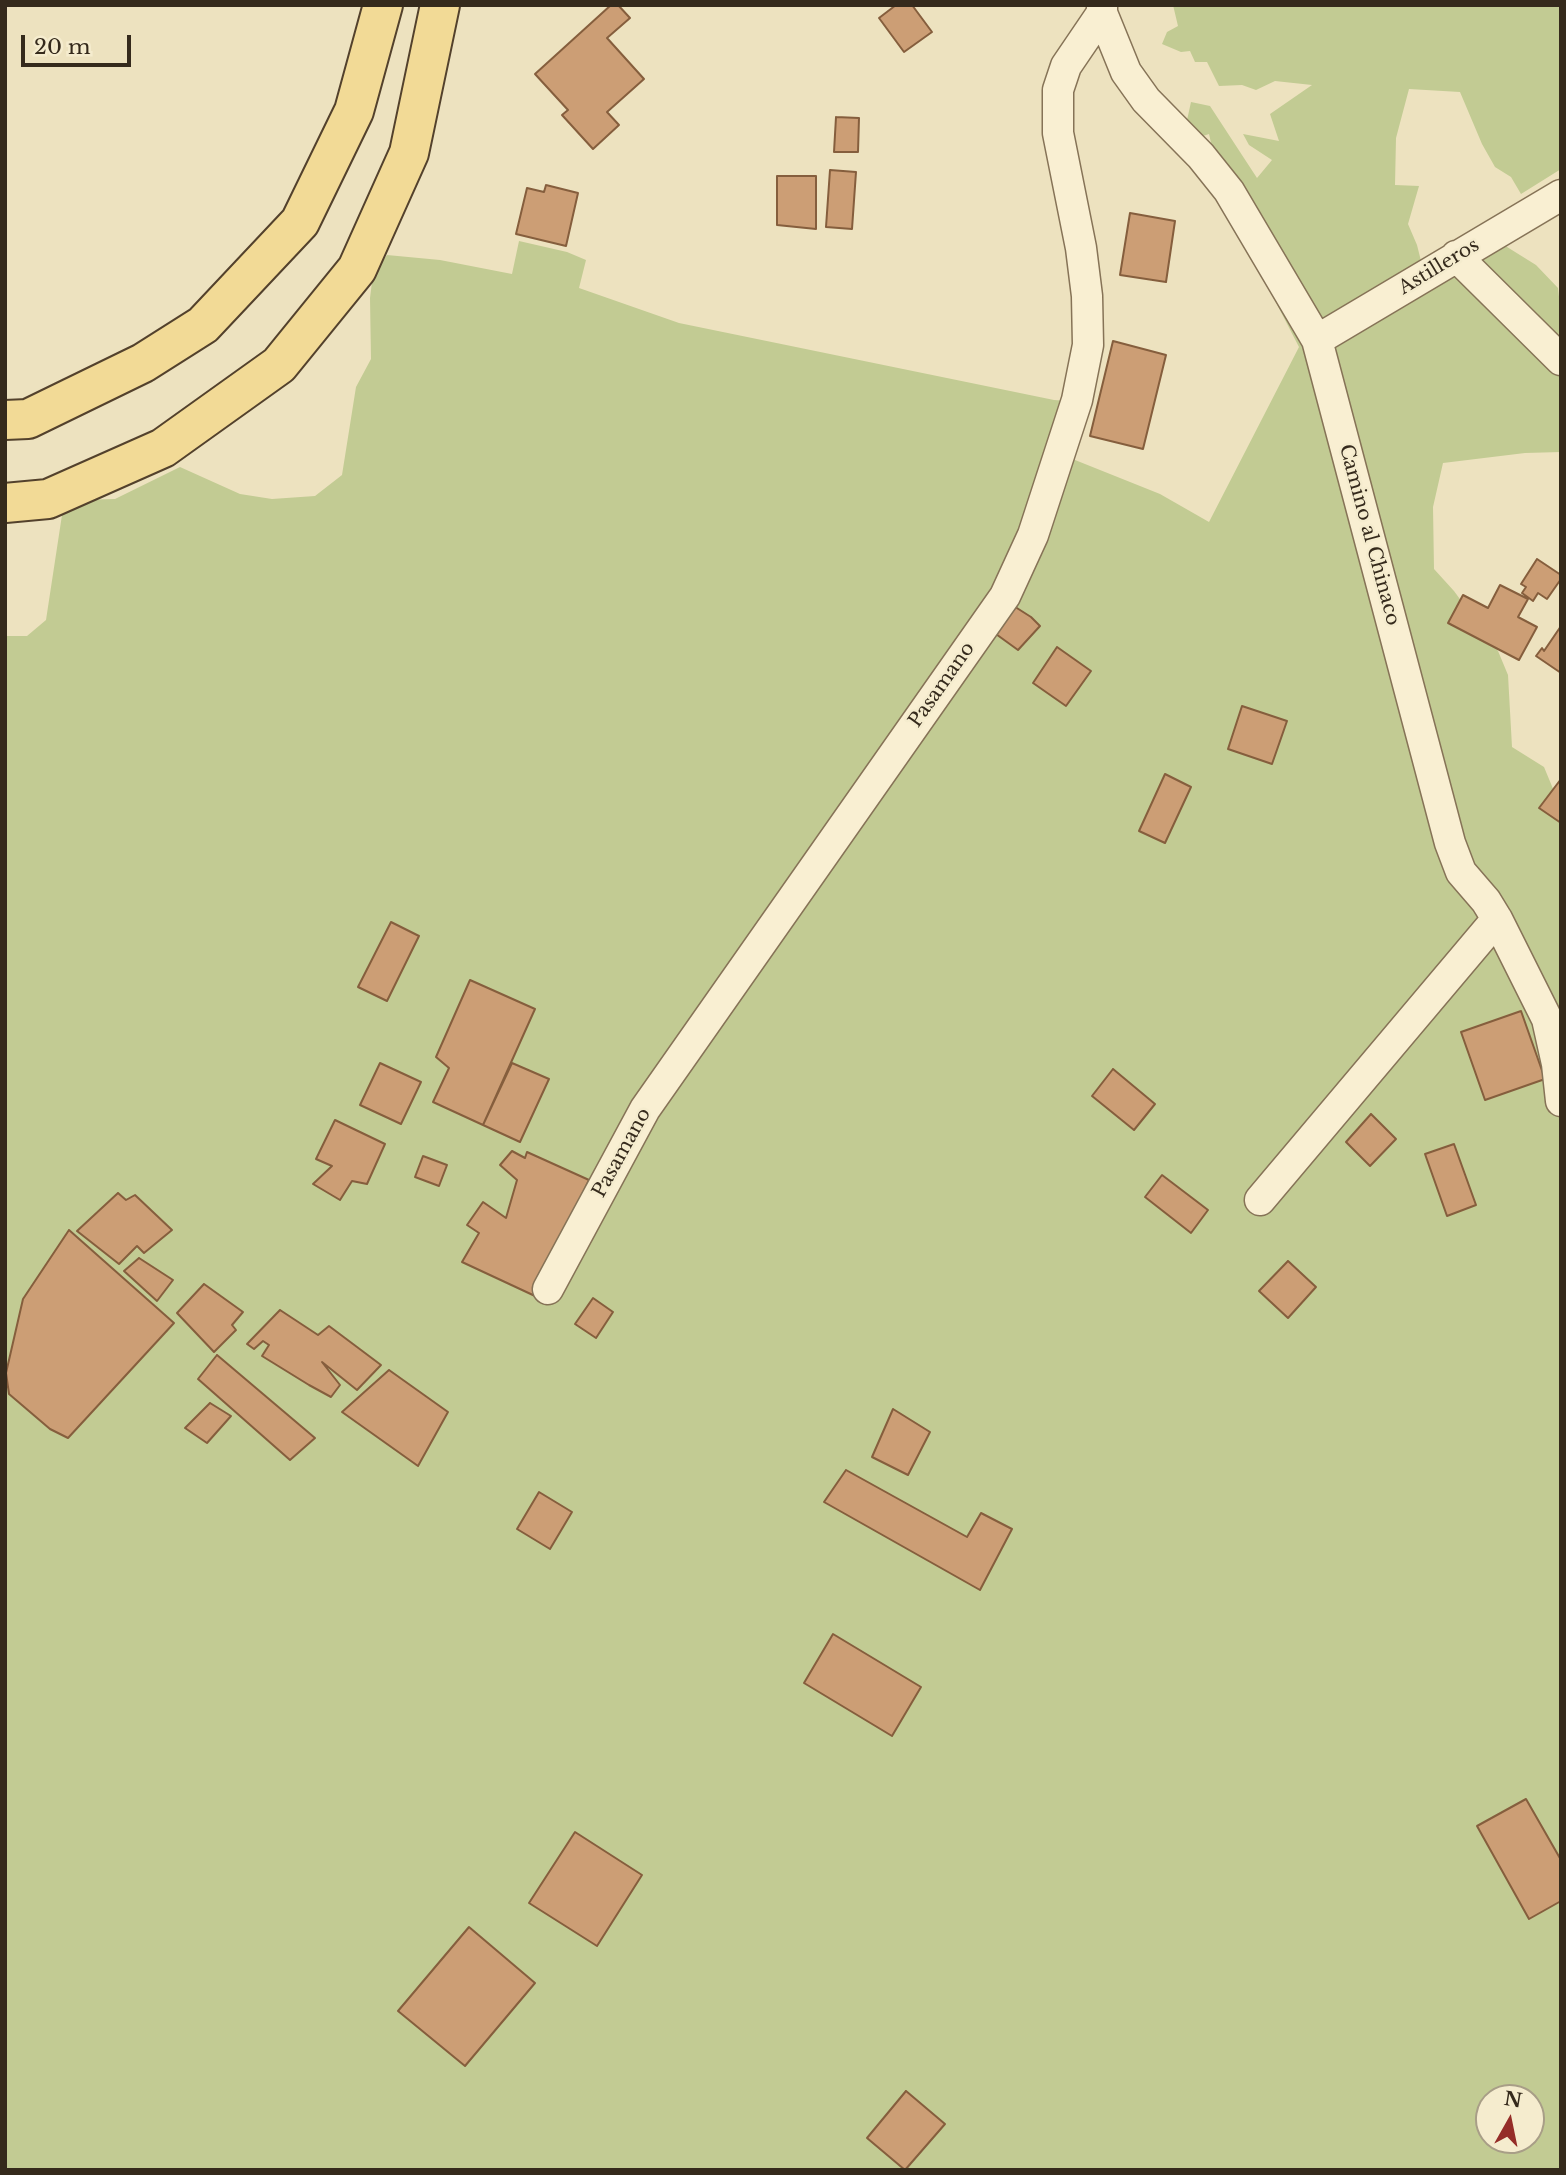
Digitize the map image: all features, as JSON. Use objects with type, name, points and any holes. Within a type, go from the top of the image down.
[{"type":"main road","points":[[5,420],[28,419],[143,363],[203,324],[300,222],[354,111],[383,5]]},
{"type":"main road","points":[[5,503],[48,499],[163,448],[279,365],[357,269],[409,153],[440,5]]},
{"type":"street","name":"Camino al Chinaco","points":[[1102,9],[1126,72],[1146,100],[1201,156],[1229,191],[1317,340],[1450,843],[1461,872],[1486,901],[1554,1020],[1561,1101]]},
{"type":"street","name":"Pasamano","points":[[548,1289],[645,1109],[1005,596],[1033,535],[1077,400],[1088,345],[1087,296],[1081,248],[1058,133],[1058,90],[1066,66],[1102,9]]},
{"type":"street","name":"Astilleros","points":[[1317,340],[1561,195]]},
{"type":"street","points":[[1456,256],[1561,360]]},
{"type":"street","points":[[1260,1200],[1497,919]]},
{"type":"green space","points":[[1173,5],[1561,5],[1561,169],[1521,194],[1511,177],[1495,167],[1460,92],[1409,89],[1396,138],[1395,185],[1419,186],[1408,224],[1423,269],[1456,278],[1491,237],[1536,265],[1558,288],[1561,314],[1558,341],[1561,352],[1561,452],[1525,453],[1443,463],[1433,507],[1434,569],[1454,591],[1498,651],[1508,675],[1512,747],[1544,767],[1561,808],[1561,2170],[5,2170],[5,636],[27,636],[46,620],[62,515],[74,500],[115,499],[180,467],[240,494],[272,499],[315,496],[342,475],[356,387],[371,359],[370,298],[373,274],[387,255],[440,260],[512,274],[519,241],[567,252],[586,260],[579,288],[679,323],[1054,400],[1081,402],[1065,456],[1160,494],[1209,522],[1299,347],[1217,188],[1209,134],[1182,143],[1191,102],[1210,106],[1257,178],[1272,160],[1249,145],[1243,134],[1279,141],[1270,114],[1312,85],[1275,81],[1256,90],[1242,85],[1219,86],[1207,62],[1195,62],[1190,51],[1181,52],[1162,44],[1167,32],[1178,26]]},
{"type":"building","points":[[611,5],[618,5],[630,18],[607,38],[644,79],[607,112],[619,125],[593,149],[562,115],[568,110],[535,74]]},
{"type":"building","points":[[896,5],[912,5],[932,32],[904,52],[879,18]]},
{"type":"building","points":[[836,117],[859,118],[858,152],[834,152]]},
{"type":"building","points":[[830,170],[856,172],[852,229],[826,227]]},
{"type":"building","points":[[777,176],[816,176],[816,229],[777,225]]},
{"type":"building","points":[[546,185],[578,193],[566,246],[516,234],[527,188],[544,192]]},
{"type":"building","points":[[1130,213],[1175,221],[1166,282],[1120,275]]},
{"type":"building","points":[[1113,341],[1166,355],[1143,449],[1090,436]]},
{"type":"building","points":[[1537,559],[1561,575],[1561,579],[1547,599],[1538,593],[1533,601],[1522,593],[1526,587],[1521,584]]},
{"type":"building","points":[[1500,585],[1528,599],[1518,617],[1537,627],[1519,660],[1448,623],[1463,595],[1488,608]]},
{"type":"building","points":[[1009,603],[1040,626],[1018,650],[989,629]]},
{"type":"building","points":[[1561,626],[1561,673],[1536,656],[1542,648],[1544,651]]},
{"type":"building","points":[[1057,647],[1091,671],[1066,706],[1033,683]]},
{"type":"building","points":[[1242,706],[1287,721],[1272,764],[1228,749]]},
{"type":"building","points":[[1165,774],[1191,787],[1165,843],[1139,831]]},
{"type":"building","points":[[1561,779],[1561,823],[1539,808]]},
{"type":"building","points":[[391,922],[419,936],[387,1001],[358,987]]},
{"type":"building","points":[[470,980],[535,1009],[483,1125],[433,1102],[449,1068],[436,1057]]},
{"type":"building","points":[[1521,1011],[1545,1079],[1485,1100],[1461,1032]]},
{"type":"building","points":[[380,1063],[421,1082],[401,1124],[360,1105]]},
{"type":"building","points":[[512,1063],[549,1079],[520,1142],[483,1125]]},
{"type":"building","points":[[1113,1069],[1155,1104],[1134,1130],[1092,1096]]},
{"type":"building","points":[[1371,1114],[1396,1139],[1370,1166],[1346,1142]]},
{"type":"building","points":[[335,1120],[385,1144],[367,1184],[352,1181],[340,1200],[313,1184],[332,1166],[316,1159]]},
{"type":"building","points":[[1454,1144],[1476,1205],[1447,1216],[1425,1154]]},
{"type":"building","points":[[512,1151],[525,1158],[527,1152],[589,1180],[535,1296],[462,1262],[479,1233],[467,1225],[483,1202],[506,1218],[517,1180],[500,1165]]},
{"type":"building","points":[[423,1156],[447,1165],[439,1186],[415,1177]]},
{"type":"building","points":[[1162,1175],[1208,1210],[1191,1233],[1145,1197]]},
{"type":"building","points":[[118,1193],[126,1200],[135,1195],[172,1230],[144,1253],[137,1246],[119,1264],[77,1231]]},
{"type":"building","points":[[69,1230],[174,1323],[68,1438],[50,1429],[9,1394],[6,1373],[23,1299]]},
{"type":"building","points":[[139,1258],[173,1280],[157,1301],[124,1271]]},
{"type":"building","points":[[1288,1261],[1316,1287],[1288,1318],[1259,1291]]},
{"type":"building","points":[[204,1284],[243,1312],[232,1325],[236,1330],[214,1352],[177,1313]]},
{"type":"building","points":[[593,1298],[613,1312],[596,1338],[575,1324]]},
{"type":"building","points":[[280,1310],[318,1335],[329,1326],[381,1365],[357,1390],[322,1362],[340,1385],[331,1397],[262,1356],[269,1345],[263,1341],[254,1349],[247,1344]]},
{"type":"building","points":[[217,1355],[315,1438],[290,1460],[198,1379]]},
{"type":"building","points":[[389,1370],[448,1412],[418,1466],[342,1412]]},
{"type":"building","points":[[210,1403],[231,1416],[207,1443],[185,1428]]},
{"type":"building","points":[[893,1409],[930,1432],[908,1475],[872,1457]]},
{"type":"building","points":[[846,1470],[967,1537],[981,1513],[1012,1529],[980,1590],[824,1502]]},
{"type":"building","points":[[539,1492],[572,1512],[550,1549],[517,1529]]},
{"type":"building","points":[[833,1634],[921,1687],[892,1736],[804,1683]]},
{"type":"building","points":[[1526,1799],[1561,1860],[1561,1901],[1529,1919],[1477,1826]]},
{"type":"building","points":[[575,1832],[642,1875],[597,1946],[529,1903]]},
{"type":"building","points":[[469,1927],[535,1983],[465,2066],[398,2011]]},
{"type":"building","points":[[906,2091],[945,2124],[905,2170],[867,2138]]}]
